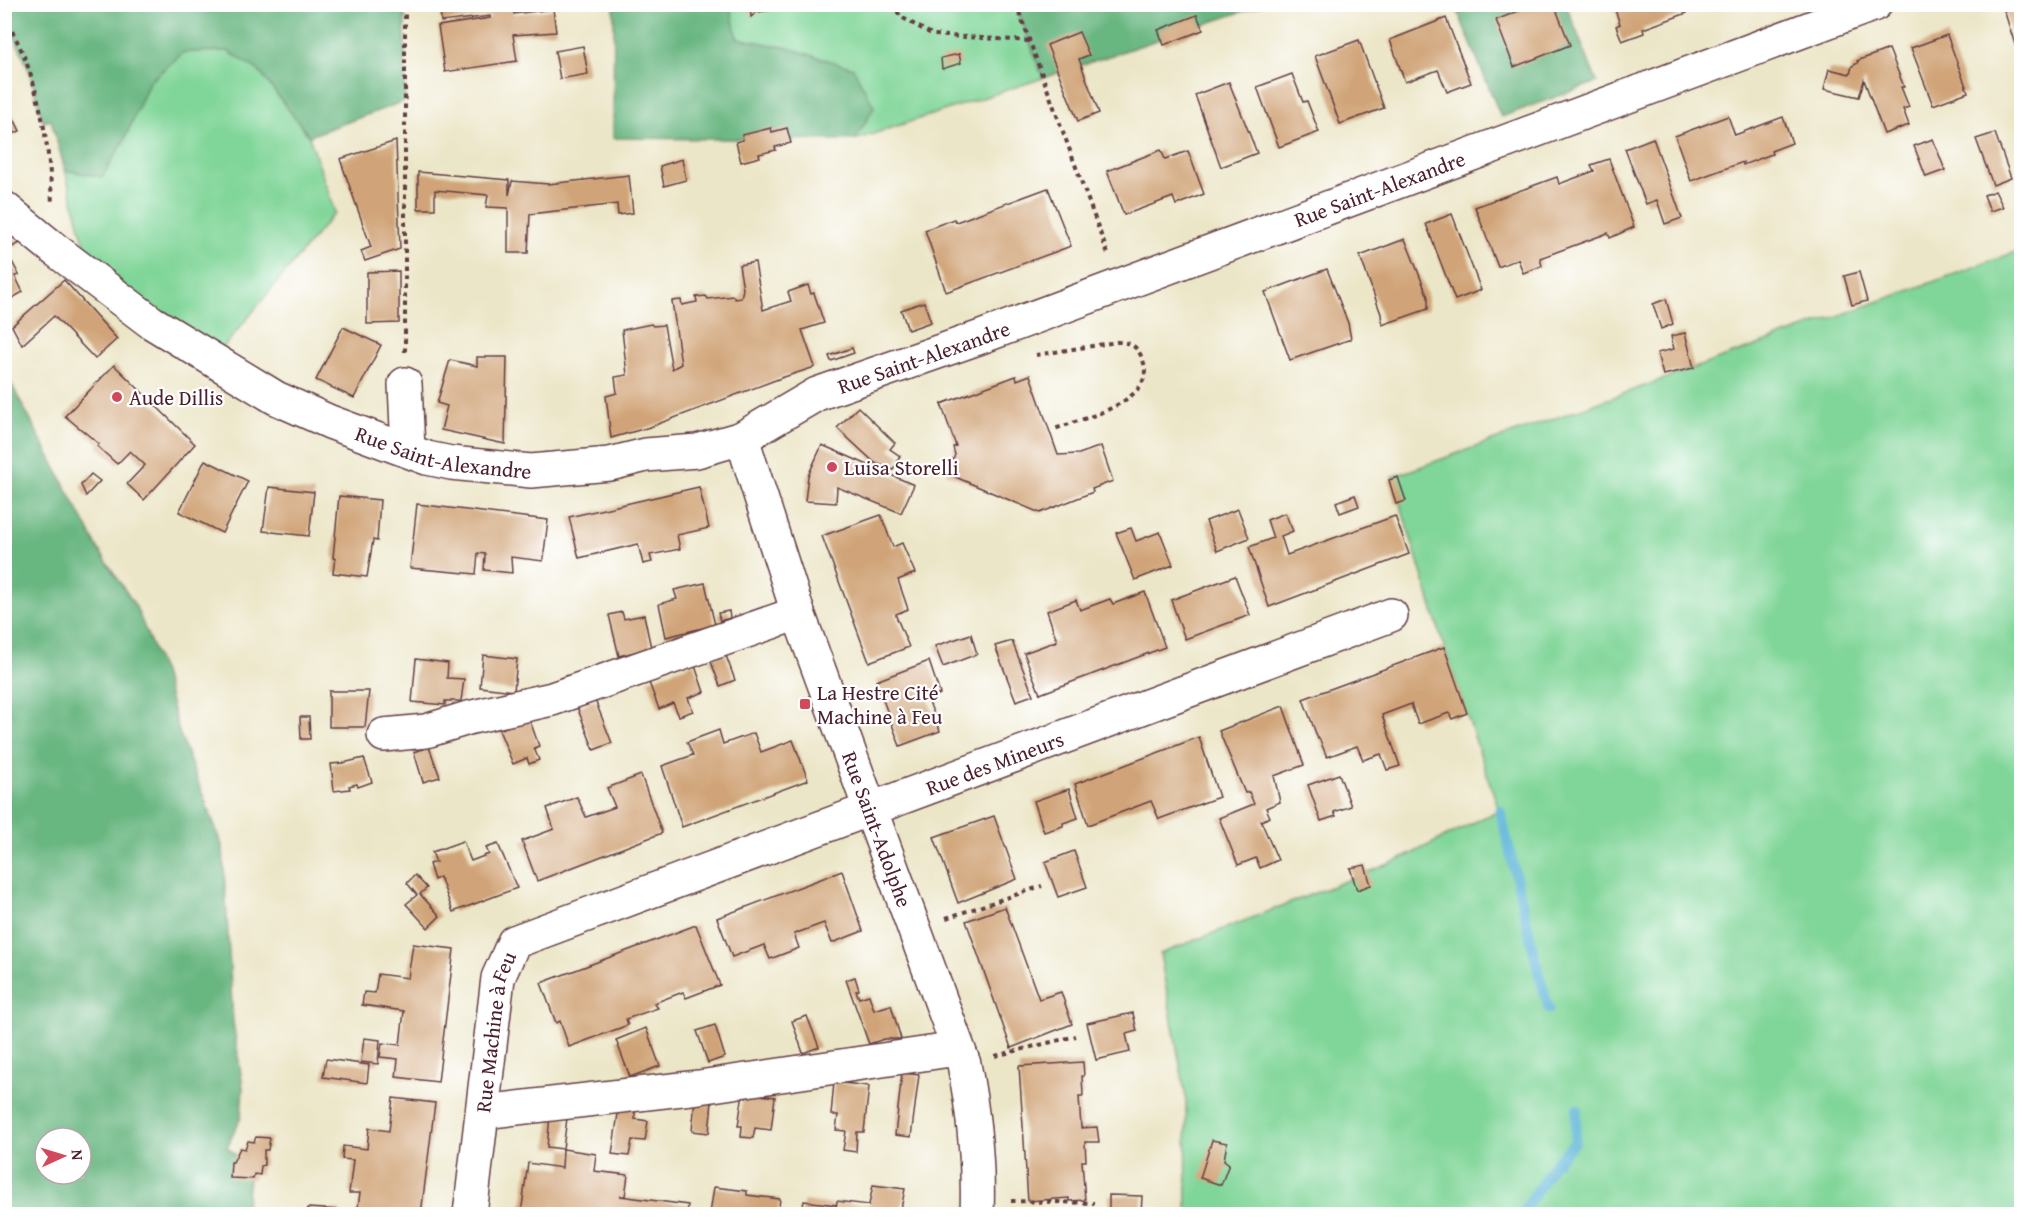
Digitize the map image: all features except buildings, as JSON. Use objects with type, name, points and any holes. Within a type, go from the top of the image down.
[{"type":"street","name":"Rue Saint-Alexandre","points":[[4,208],[152,322],[276,398],[372,439],[427,458],[451,463],[531,471],[610,464],[646,455],[697,451],[741,438],[818,394],[981,337],[1875,4]]},
{"type":"street","points":[[405,384],[408,450]]},
{"type":"street","name":"Rue Saint-Adolphe","points":[[741,438],[798,613],[961,1056],[976,1141],[977,1208]]},
{"type":"street","points":[[384,735],[426,731],[468,718],[552,699],[798,613]]},
{"type":"street","name":"Rue des Mineurs","points":[[599,910],[1391,615]]},
{"type":"street","name":"Rue Machine à Feu","points":[[470,1215],[498,978],[514,942],[599,910]]},
{"type":"street","points":[[483,1112],[961,1056]]},
{"type":"path","points":[[405,4],[405,384]]},
{"type":"path","points":[[892,4],[901,17],[933,36],[1030,41]]},
{"type":"path","points":[[1016,4],[1120,284]]},
{"type":"path","points":[[4,15],[29,70],[43,122],[51,166],[53,248]]},
{"type":"path","points":[[1035,355],[1126,342],[1139,349],[1145,363],[1145,376],[1136,392],[1124,403],[1055,429]]},
{"type":"path","points":[[914,929],[1042,886]]},
{"type":"path","points":[[961,1056],[1076,1036]]},
{"type":"path","points":[[977,1208],[1094,1203]]},
{"type":"green space","points":[[12,5],[405,5],[405,101],[309,136],[258,70],[228,51],[184,52],[149,82],[124,141],[102,177],[65,170],[51,120],[43,122],[29,70],[5,15]]},
{"type":"green space","points":[[614,5],[730,5],[737,38],[788,48],[853,68],[874,107],[855,140],[613,138]]},
{"type":"green space","points":[[730,5],[1016,5],[1043,78],[855,140],[874,107],[788,48],[736,38]]},
{"type":"green space","points":[[1016,5],[1262,5],[1043,78]]},
{"type":"green space","points":[[1455,5],[1566,5],[1597,82],[1501,117]]},
{"type":"green space","points":[[228,51],[259,70],[309,136],[335,212],[213,360],[90,257],[65,170],[102,177],[124,141],[149,82],[184,52]]},
{"type":"green space","points":[[2021,250],[2021,1214],[1187,1214],[1186,1098],[1160,954],[1399,860],[1499,810],[1446,653],[1392,477]]},
{"type":"green space","points":[[4,370],[99,550],[136,607],[163,673],[179,732],[223,848],[233,1022],[243,1087],[241,1117],[227,1147],[250,1169],[245,1214],[5,1214]]},
{"type":"waterway","points":[[1500,810],[1549,1009]]},
{"type":"waterway","points":[[1522,1214],[1554,1164],[1575,1142],[1577,1109]]},
{"type":"place","name":"Aude Dillis","points":[[117,397]]},
{"type":"place","name":"Luisa Storelli","points":[[832,467]]},
{"type":"place","name":"La Hestre Cité Machine à Feu","points":[[805,704]]}]
